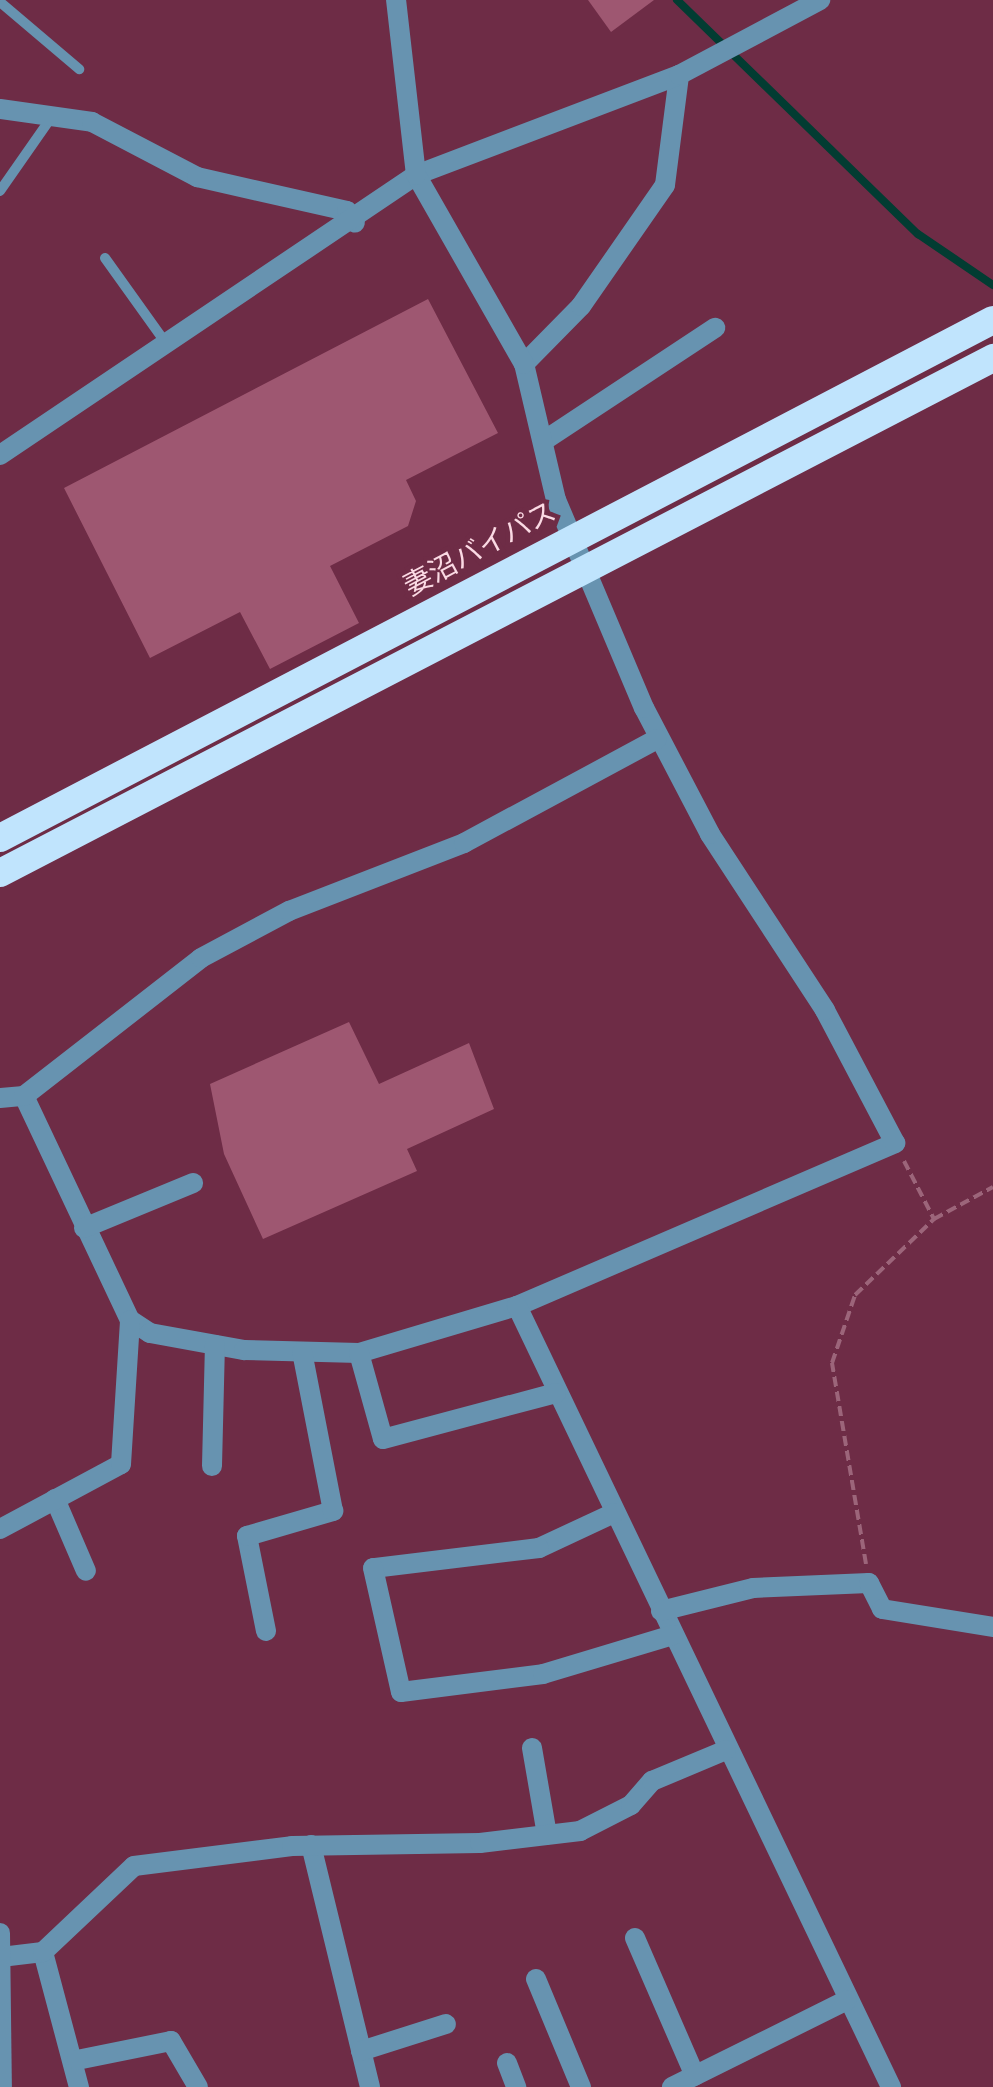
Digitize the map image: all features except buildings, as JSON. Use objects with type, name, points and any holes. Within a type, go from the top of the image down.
[{"type":"highway","name":"妻沼バイパス","points":[[0,838],[991,321]]},
{"type":"highway","points":[[0,873],[993,358]]},
{"type":"street","points":[[130,1320],[150,1333],[214,1345],[360,1353],[516,1306],[894,1144],[824,1010],[657,739],[572,537],[524,364],[416,175],[398,6],[419,0]]},
{"type":"street","points":[[0,456],[355,222],[416,175],[679,75],[820,0]]},
{"type":"street","points":[[524,364],[581,306],[665,186],[679,75]]},
{"type":"street","points":[[0,109],[92,122],[197,177],[347,211],[355,222]]},
{"type":"street","points":[[545,440],[715,328]]},
{"type":"street","points":[[0,1098],[24,1096],[200,958],[289,910],[464,843],[657,739]]},
{"type":"street","points":[[0,1528],[121,1464],[130,1320],[24,1096]]},
{"type":"street","points":[[84,1228],[193,1183]]},
{"type":"street","points":[[516,1306],[891,2087]]},
{"type":"street","points":[[212,1466],[214,1345]]},
{"type":"street","points":[[266,1631],[247,1536],[333,1511],[302,1352]]},
{"type":"street","points":[[360,1353],[383,1439],[556,1393]]},
{"type":"street","points":[[55,1499],[86,1571]]},
{"type":"street","points":[[614,1513],[539,1548],[373,1568],[401,1692],[543,1674],[673,1636]]},
{"type":"street","points":[[661,1611],[753,1588],[869,1583],[882,1609],[993,1626]]},
{"type":"street","points":[[532,1748],[546,1835]]},
{"type":"street","points":[[1,1957],[43,1952],[134,1866],[311,1845],[580,1832],[631,1805],[652,1780],[726,1750]]},
{"type":"street","points":[[311,1845],[370,2087]]},
{"type":"street","points":[[0,1933],[2,2087]]},
{"type":"street","points":[[635,1938],[695,2076]]},
{"type":"street","points":[[43,1952],[77,2060],[79,2087]]},
{"type":"street","points":[[536,1979],[581,2087]]},
{"type":"street","points":[[672,2087],[847,2000]]},
{"type":"street","points":[[361,2051],[446,2024]]},
{"type":"street","points":[[77,2060],[172,2041],[198,2087]]},
{"type":"street","points":[[506,2063],[516,2087]]},
{"type":"lane","points":[[0,2],[79,69]]},
{"type":"lane","points":[[0,191],[54,114]]},
{"type":"lane","points":[[105,258],[169,346]]},
{"type":"path","points":[[894,1144],[934,1219]]},
{"type":"path","points":[[869,1583],[832,1363],[855,1294],[934,1219],[993,1188]]},
{"type":"waterway","points":[[677,0],[918,234],[993,285]]}]
